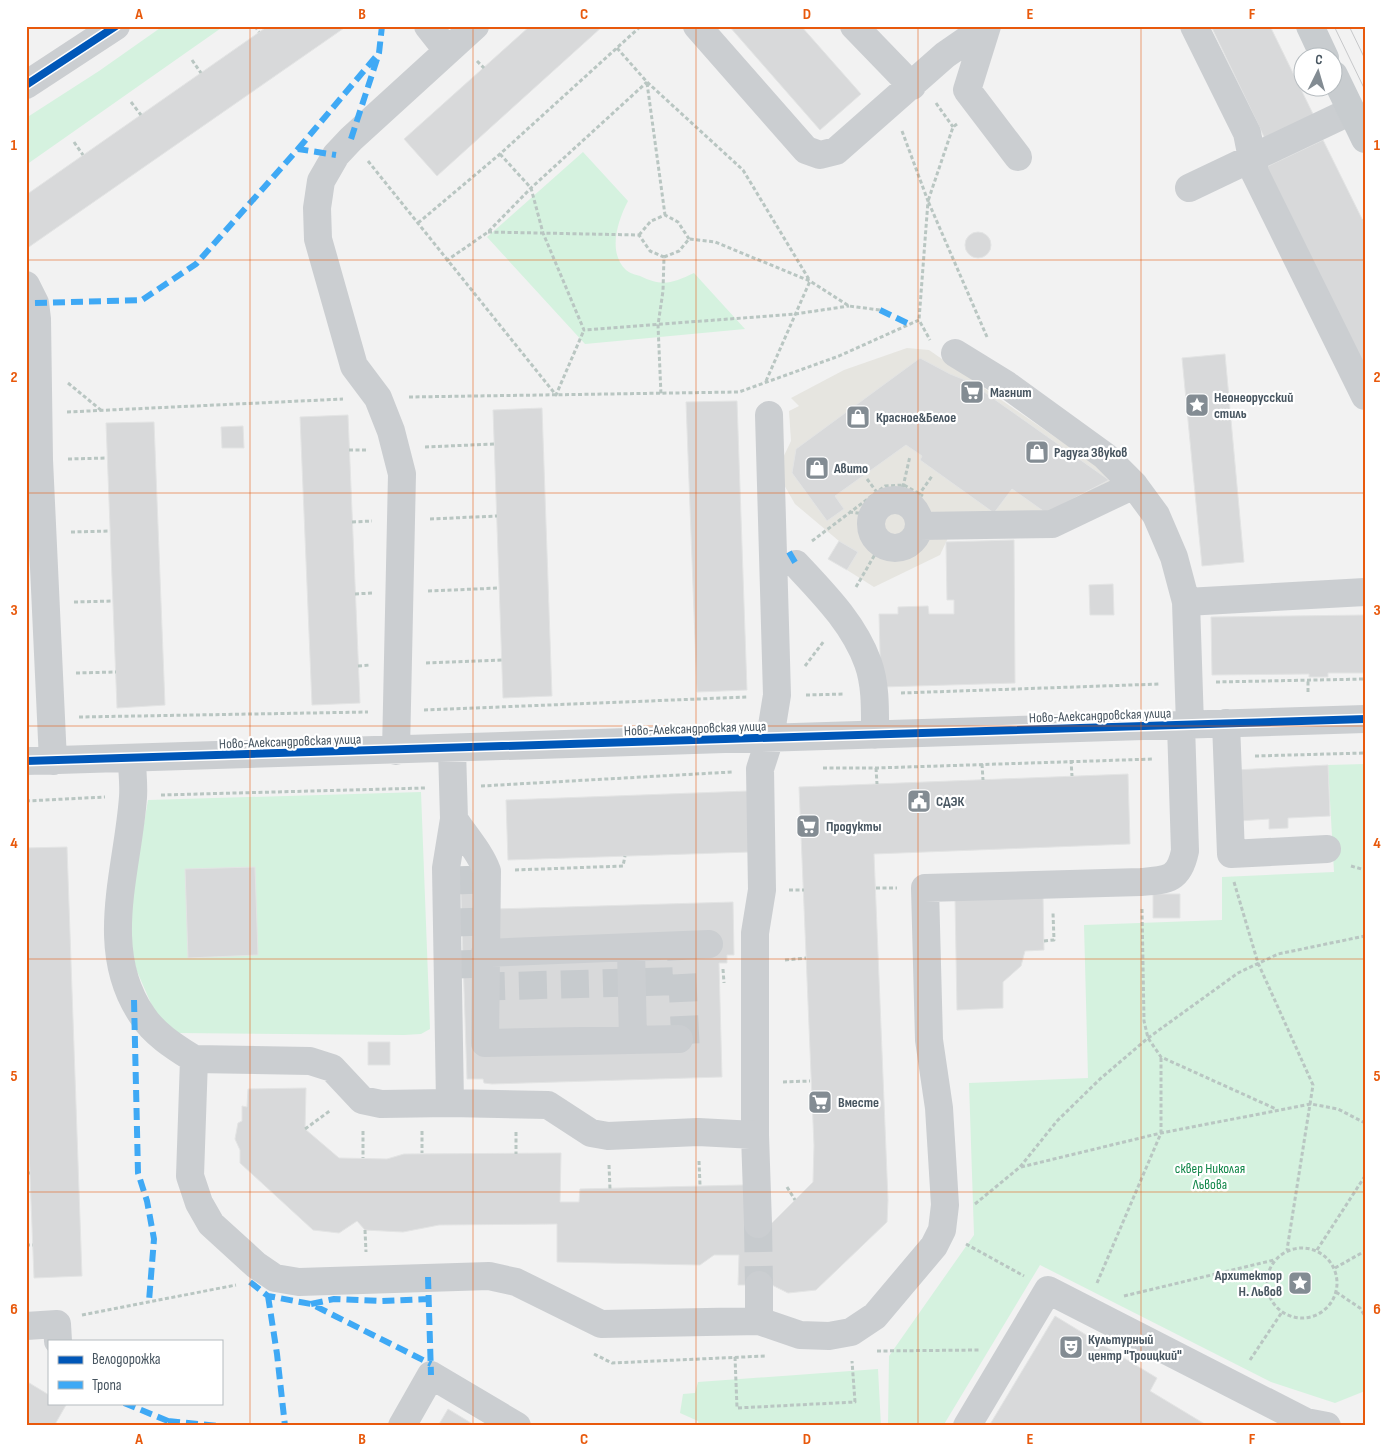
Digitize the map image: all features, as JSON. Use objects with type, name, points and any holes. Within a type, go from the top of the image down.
[{"type":"main road","points":[[1310,26],[1320,48]]},
{"type":"main road","points":[[1344,96],[1365,139]]},
{"type":"street","points":[[26,85],[116,26]]},
{"type":"street","points":[[428,26],[447,50]]},
{"type":"street","points":[[396,751],[402,474],[391,432],[378,398],[354,366],[318,239],[317,208],[321,182],[336,155],[447,50],[476,26]]},
{"type":"street","points":[[697,26],[806,150],[820,155],[836,151],[945,55],[987,26]]},
{"type":"street","points":[[854,26],[912,86]]},
{"type":"street","points":[[987,26],[967,90],[1018,157]]},
{"type":"street","points":[[1194,26],[1247,133],[1255,173],[1365,396]]},
{"type":"street","points":[[1189,188],[1351,111]]},
{"type":"street","points":[[26,285],[35,303],[37,320],[38,412],[51,718],[40,761]]},
{"type":"street","points":[[194,1059],[190,1176],[199,1203],[211,1224],[256,1265],[275,1278],[299,1282],[488,1276],[516,1282],[601,1324],[759,1321],[800,1335],[829,1336],[851,1332],[875,1316],[934,1246],[942,1230],[945,1205],[939,1108],[929,1040],[925,888],[1159,881],[1172,876],[1181,868],[1185,851],[1188,683],[1186,602],[1174,557],[1156,515],[1134,485],[1105,456],[1007,385],[955,353]]},
{"type":"street","points":[[758,1224],[755,1135],[756,934],[762,890],[760,768],[770,738],[776,696],[769,415]]},
{"type":"street","points":[[889,510],[1052,524],[1134,485]]},
{"type":"street","points":[[889,510],[914,538],[905,546],[892,548],[880,544],[872,534],[889,510]]},
{"type":"street","points":[[796,564],[843,615],[868,662],[875,694],[875,735]]},
{"type":"street","points":[[1186,602],[1365,592]]},
{"type":"street","name":"Ново-Александровская улица","points":[[40,761],[1365,720]]},
{"type":"street","points":[[1226,723],[1231,854],[1328,849]]},
{"type":"street","points":[[450,1103],[446,868],[454,819],[452,749]]},
{"type":"street","points":[[132,759],[133,796],[117,914],[118,951],[126,986],[142,1016],[167,1042],[194,1059],[310,1061],[332,1068],[362,1100],[382,1104],[548,1105],[591,1133],[608,1136],[698,1132],[755,1135]]},
{"type":"street","points":[[454,819],[475,860],[485,953],[485,1043],[679,1039]]},
{"type":"street","points":[[485,953],[631,949],[709,944]]},
{"type":"street","points":[[631,949],[633,1040]]},
{"type":"street","points":[[759,1284],[759,1321]]},
{"type":"street","points":[[966,1426],[1048,1290],[1084,1306],[1233,1386],[1306,1422],[1327,1426]]},
{"type":"street","points":[[26,1326],[57,1332]]},
{"type":"street","points":[[402,1426],[431,1375],[517,1426]]},
{"type":"path","points":[[255,26],[259,32]]},
{"type":"path","points":[[418,223],[500,154],[641,26]]},
{"type":"path","points":[[617,48],[647,82],[743,170],[810,281]]},
{"type":"path","points":[[192,60],[201,73]]},
{"type":"path","points":[[446,261],[488,232],[531,188],[647,82]]},
{"type":"path","points":[[647,82],[665,214]]},
{"type":"path","points":[[132,102],[141,115]]},
{"type":"path","points":[[890,105],[896,115],[928,201],[988,341]]},
{"type":"path","points":[[955,353],[934,348],[919,320],[928,201],[953,127],[980,108]]},
{"type":"path","points":[[351,139],[446,261],[556,395]]},
{"type":"path","points":[[74,142],[83,155]]},
{"type":"path","points":[[500,154],[531,188],[543,233],[584,330],[556,395]]},
{"type":"path","points":[[488,232],[639,235],[652,221],[665,214]]},
{"type":"path","points":[[665,214],[678,222],[689,239]]},
{"type":"path","points":[[639,235],[650,251],[664,257],[679,251],[689,239]]},
{"type":"path","points":[[689,239],[715,242],[810,281],[849,306]]},
{"type":"path","points":[[661,395],[658,325],[663,291],[664,257]]},
{"type":"path","points":[[766,381],[810,281]]},
{"type":"path","points":[[584,330],[795,314],[849,306],[880,310]]},
{"type":"path","points":[[38,412],[378,398],[661,395],[739,392],[839,356],[919,320]]},
{"type":"path","points":[[889,510],[910,456]]},
{"type":"path","points":[[889,510],[932,476]]},
{"type":"path","points":[[867,479],[889,510]]},
{"type":"path","points":[[863,575],[880,544]]},
{"type":"path","points":[[358,666],[502,660]]},
{"type":"path","points":[[51,718],[397,711],[776,696],[1365,679]]},
{"type":"path","points":[[1071,760],[1072,776]]},
{"type":"path","points":[[982,764],[982,780]]},
{"type":"path","points":[[876,768],[877,784]]},
{"type":"path","points":[[26,800],[133,796]]},
{"type":"path","points":[[1231,854],[1232,876],[1258,963],[1313,1085],[1287,1250]]},
{"type":"path","points":[[475,860],[623,866],[625,856]]},
{"type":"path","points":[[1084,1306],[1161,1133],[1160,1057],[1148,1038],[1144,1021],[1141,882]]},
{"type":"path","points":[[1044,941],[1054,940],[1052,884]]},
{"type":"path","points":[[1048,1290],[942,1230],[1020,1167],[1057,1121],[1148,1038],[1238,973],[1278,954],[1365,936]]},
{"type":"path","points":[[1160,1057],[1277,1109]]},
{"type":"path","points":[[1020,1167],[1161,1133],[1277,1109],[1311,1104],[1338,1109],[1365,1123]]},
{"type":"path","points":[[1316,1250],[1365,1176]]},
{"type":"path","points":[[787,1187],[795,1200]]},
{"type":"path","points":[[26,1245],[33,1245]]},
{"type":"path","points":[[1084,1306],[1274,1260],[1287,1250],[1302,1247],[1316,1250],[1328,1257],[1335,1268],[1338,1280],[1336,1292],[1328,1307],[1314,1316],[1298,1318],[1282,1312],[1272,1301],[1266,1288],[1268,1273],[1274,1260]]},
{"type":"path","points":[[1335,1268],[1365,1251]]},
{"type":"path","points":[[57,1332],[88,1312],[275,1278]]},
{"type":"path","points":[[1336,1292],[1360,1308],[1365,1316]]},
{"type":"path","points":[[1233,1386],[1282,1312]]},
{"type":"path","points":[[870,1351],[1012,1350]]},
{"type":"path","points":[[735,1357],[737,1408],[855,1402],[852,1360]]},
{"type":"shaded area","points":[[907,348],[929,350],[1113,477],[1114,491],[1052,520],[956,521],[940,555],[874,587],[847,570],[858,552],[839,541],[795,504],[783,483],[781,462],[791,441],[789,411],[799,406],[791,398],[844,370]]},
{"type":"green space","points":[[163,26],[224,26],[26,165],[26,118],[99,71]]},
{"type":"green space","points":[[583,152],[628,201],[616,236],[617,254],[620,263],[626,270],[661,283],[680,279],[694,273],[745,329],[585,344],[487,237]]},
{"type":"green space","name":"сквер Николая Львова","points":[[1365,764],[1365,1391],[1335,1403],[1271,1382],[1040,1265],[943,1426],[888,1426],[889,1356],[974,1235],[969,1083],[1088,1078],[1084,925],[1222,920],[1222,877],[1334,872],[1328,765]]},
{"type":"green space","points":[[421,792],[430,1029],[421,1034],[404,1035],[178,1033],[156,1015],[136,969],[127,923],[148,800]]},
{"type":"green space","points":[[878,1369],[881,1426],[699,1426],[698,1421],[680,1413],[683,1394],[695,1393],[698,1382]]},
{"type":"building","points":[[268,26],[347,26],[26,249],[26,195]]},
{"type":"building","points":[[530,26],[603,26],[437,176],[404,139]]},
{"type":"building","points":[[729,26],[801,26],[861,94],[820,130]]},
{"type":"building","points":[[1211,26],[1270,26],[1294,75],[1294,98],[1305,98],[1315,118],[1266,141]]},
{"type":"building","points":[[1323,140],[1365,225],[1365,370],[1266,167]]},
{"type":"building","points":[[978,232],[987,236],[991,245],[987,254],[978,258],[969,254],[965,245],[969,236]]},
{"type":"building","points":[[1225,354],[1244,562],[1202,566],[1182,358]]},
{"type":"building","points":[[920,358],[970,382],[1109,480],[1046,513],[1012,489],[994,513],[920,460],[922,456],[906,445],[835,496],[844,509],[827,521],[792,473],[796,449]]},
{"type":"building","points":[[737,401],[747,690],[697,692],[686,402]]},
{"type":"building","points":[[542,408],[552,696],[503,698],[493,410]]},
{"type":"building","points":[[348,415],[360,703],[312,705],[300,417]]},
{"type":"building","points":[[154,422],[165,705],[117,708],[106,423]]},
{"type":"building","points":[[243,426],[244,448],[222,448],[221,427]]},
{"type":"building","points":[[1014,540],[1015,683],[881,687],[879,614],[898,614],[898,607],[928,606],[929,614],[954,614],[954,600],[947,600],[946,542]]},
{"type":"building","points":[[839,541],[858,552],[847,570],[828,559]]},
{"type":"building","points":[[1113,584],[1114,615],[1090,615],[1089,585]]},
{"type":"building","points":[[1364,615],[1365,673],[1328,673],[1328,677],[1309,677],[1309,674],[1212,675],[1211,617]]},
{"type":"building","points":[[1328,765],[1330,816],[1288,818],[1288,828],[1269,829],[1269,819],[1238,821],[1235,770]]},
{"type":"building","points":[[1128,774],[1130,844],[874,854],[888,1200],[887,1222],[816,1290],[788,1293],[772,1285],[738,1285],[739,1255],[714,1255],[700,1265],[557,1262],[557,1224],[439,1225],[403,1232],[365,1230],[357,1221],[339,1233],[313,1230],[240,1163],[240,1150],[235,1139],[238,1123],[242,1121],[242,1106],[247,1107],[248,1089],[306,1088],[305,1129],[339,1158],[387,1159],[404,1154],[561,1153],[560,1202],[579,1202],[580,1189],[744,1185],[771,1224],[813,1182],[814,1146],[799,787]]},
{"type":"building","points":[[748,791],[750,852],[508,860],[506,800]]},
{"type":"building","points":[[67,847],[82,1276],[34,1278],[26,1073],[26,848]]},
{"type":"building","points":[[477,866],[496,909],[733,902],[734,955],[727,955],[727,963],[719,963],[722,1077],[492,1084],[484,1083],[483,1079],[467,1079],[460,867]]},
{"type":"building","points":[[255,867],[258,955],[188,958],[185,869]]},
{"type":"building","points":[[1153,894],[1180,894],[1180,918],[1153,918]]},
{"type":"building","points":[[1043,896],[1044,950],[1025,951],[1021,966],[1003,982],[1003,1008],[957,1010],[955,898]]},
{"type":"building","points":[[368,1042],[390,1042],[390,1065],[368,1065]]},
{"type":"building","name":"Культурный центр \"Троицкий\"","points":[[1055,1316],[1157,1378],[1150,1391],[1208,1426],[989,1426]]},
{"type":"building","points":[[26,1381],[48,1394],[48,1404],[66,1405],[54,1426],[26,1426]]},
{"type":"building","points":[[448,1409],[476,1426],[438,1426]]},
{"type":"tunnel","points":[[468,866],[472,987],[682,981]]},
{"type":"tunnel","points":[[680,932],[686,1054]]},
{"type":"tunnel","points":[[758,1224],[759,1285]]},
{"type":"tram line","points":[[1334,26],[1365,90]]},
{"type":"tram line","points":[[1349,26],[1365,59]]},
{"type":"marked path","points":[[351,139],[379,53],[382,26]]},
{"type":"marked path","points":[[298,149],[379,53]]},
{"type":"marked path","points":[[35,303],[142,300],[196,264],[298,149],[336,155]]},
{"type":"marked path","points":[[880,310],[909,324]]},
{"type":"marked path","points":[[789,552],[796,564]]},
{"type":"marked path","points":[[134,1000],[138,1173],[147,1201],[154,1239],[149,1301]]},
{"type":"marked path","points":[[428,1277],[431,1375]]},
{"type":"marked path","points":[[250,1282],[268,1296],[311,1304],[431,1364]]},
{"type":"marked path","points":[[268,1296],[285,1426]]},
{"type":"marked path","points":[[311,1304],[334,1299],[381,1301],[428,1299]]},
{"type":"marked path","points":[[126,1404],[168,1421],[172,1426]]},
{"type":"marked path","points":[[168,1421],[219,1426]]},
{"type":"cycle path","points":[[26,85],[116,26]]},
{"type":"cycle path","points":[[26,761],[1365,719]]},
{"type":"place","name":"Магнит","points":[[972,392]]},
{"type":"place","name":"Неонеорусский стиль","points":[[1197,405]]},
{"type":"place","name":"Красное&Белое","points":[[858,417]]},
{"type":"place","name":"Радуга Звуков","points":[[1037,452]]},
{"type":"place","name":"Авито","points":[[817,468]]},
{"type":"place","name":"СДЭК","points":[[919,801]]},
{"type":"place","name":"Продукты","points":[[808,826]]},
{"type":"place","name":"Вместе","points":[[820,1102]]},
{"type":"place","name":"Архитектор Н. Львов","points":[[1300,1283]]},
{"type":"place","name":"Культурный центр \"Троицкий\"","points":[[1071,1347]]}]
